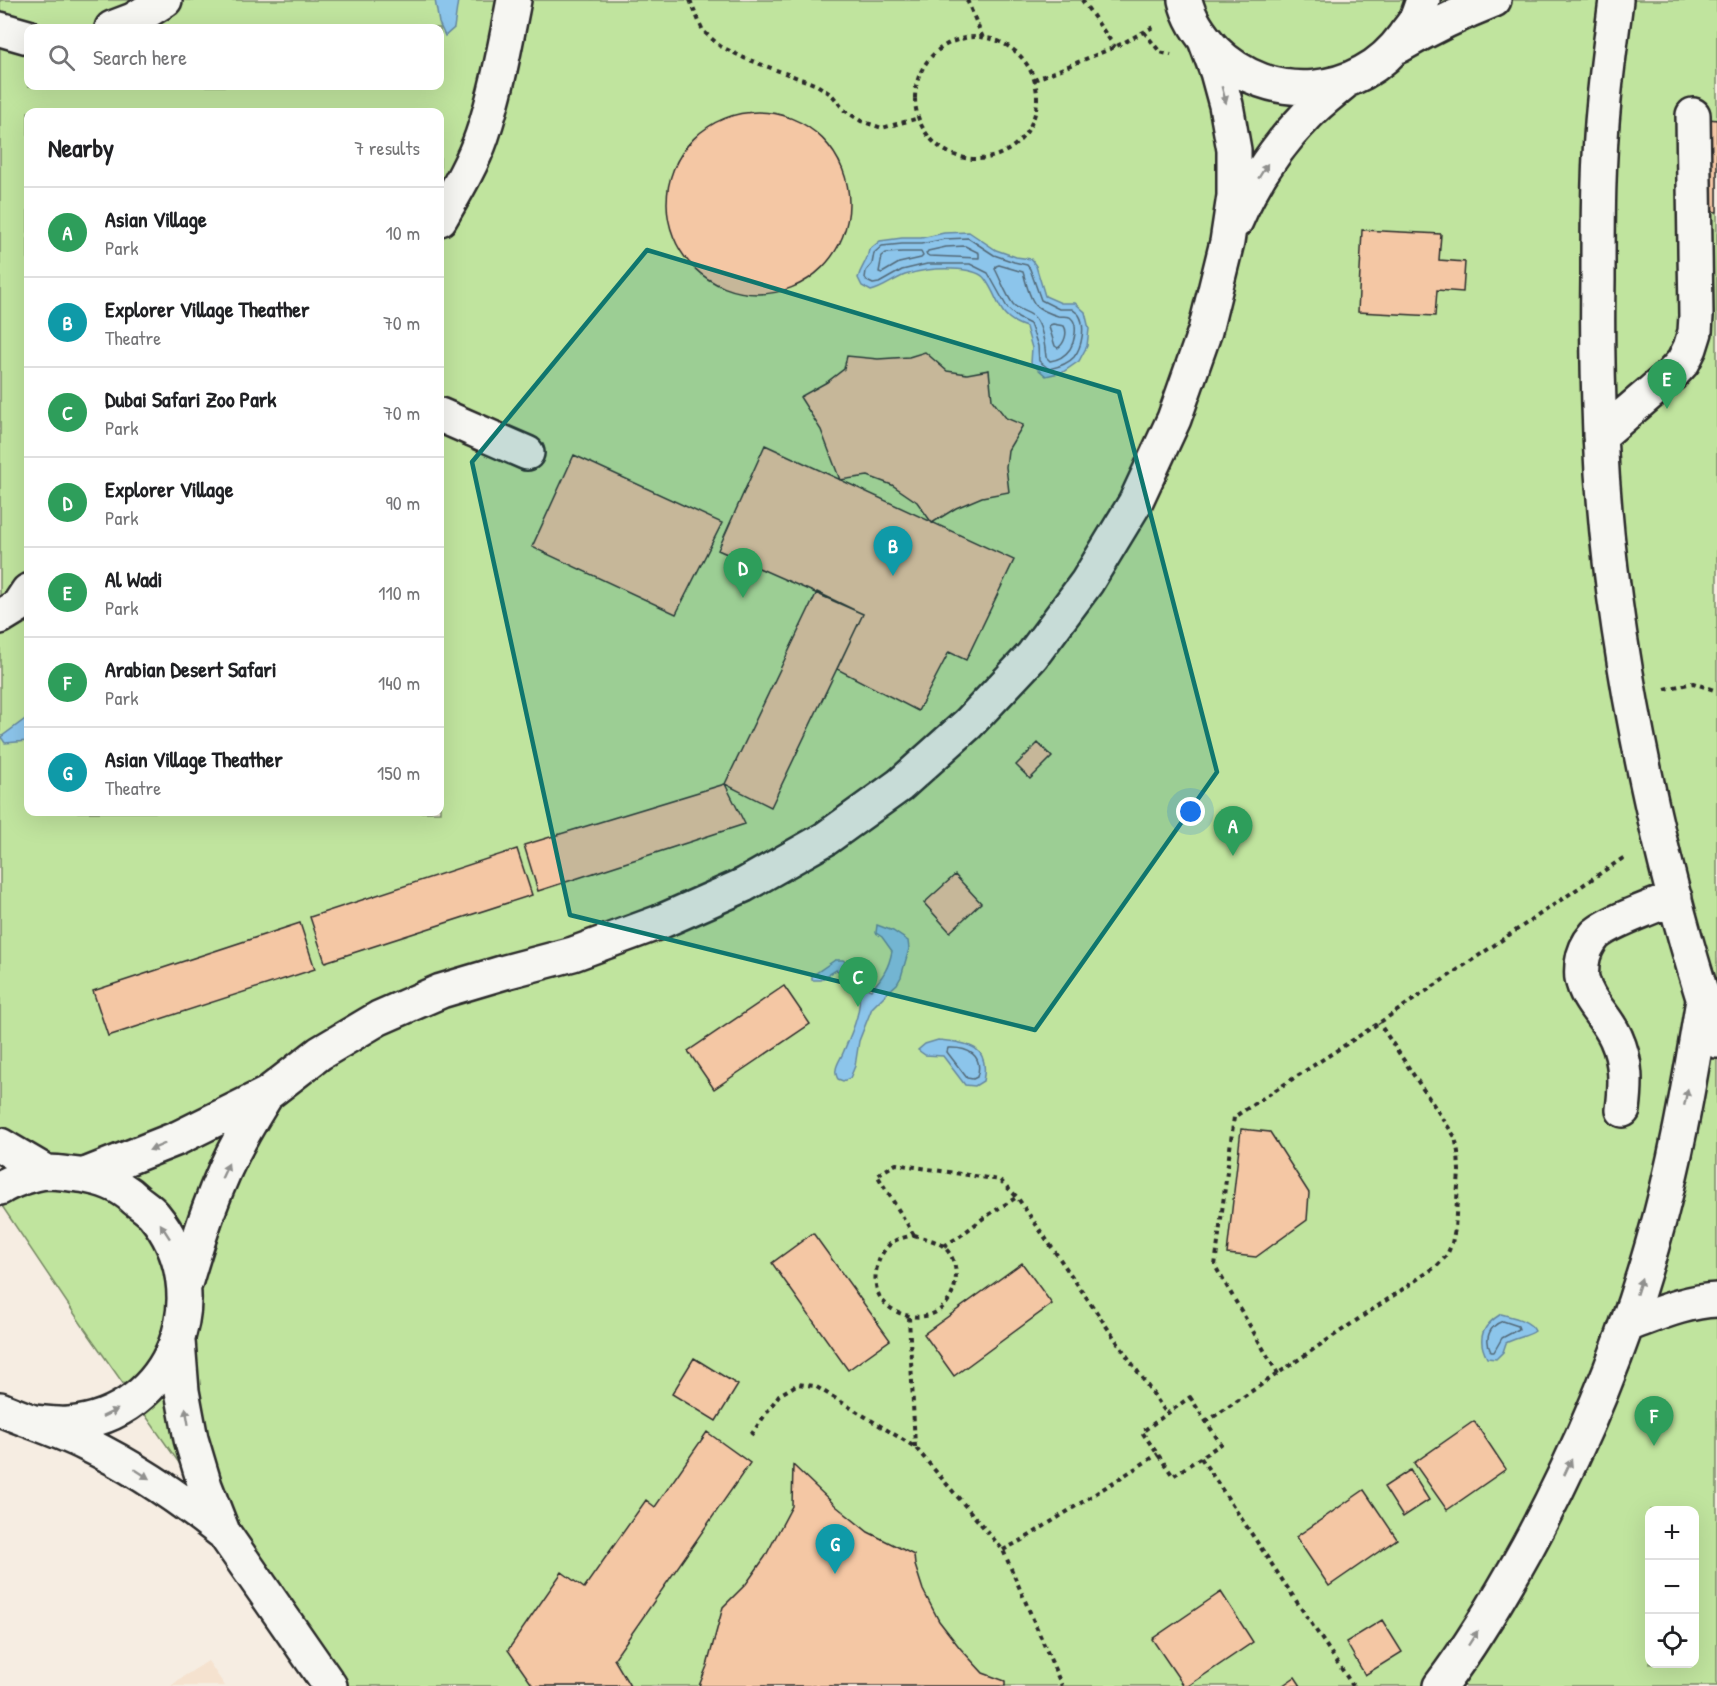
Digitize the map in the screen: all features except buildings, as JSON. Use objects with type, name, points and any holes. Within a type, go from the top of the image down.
[{"type":"street","points":[[123,24],[134,20],[165,0]]},
{"type":"street","points":[[444,212],[457,191],[481,138],[498,82],[514,0]]},
{"type":"street","points":[[1395,49],[1416,20],[1423,0]]},
{"type":"street","points":[[1205,40],[1227,62],[1254,78],[1284,87],[1316,88],[1346,81],[1372,68],[1395,49],[1429,28],[1494,0]]},
{"type":"street","points":[[1616,0],[1604,102],[1598,213],[1600,435],[1609,547],[1619,636],[1636,735],[1675,898],[1703,1001],[1717,1041]]},
{"type":"street","points":[[85,1175],[178,1138],[267,1094],[320,1053],[379,1018],[441,991],[573,954],[649,926],[744,885],[825,839],[900,785],[969,724],[1032,656],[1087,582],[1135,502],[1174,419],[1205,332],[1227,242],[1234,196],[1234,150],[1217,72],[1205,40],[1185,4]]},
{"type":"street","points":[[0,29],[24,36]]},
{"type":"street","points":[[1227,242],[1248,195],[1274,153],[1308,114],[1346,81]]},
{"type":"street","points":[[1600,435],[1671,375],[1683,362],[1695,332],[1693,115]]},
{"type":"street","points":[[444,417],[527,453]]},
{"type":"street","points":[[0,617],[18,606],[24,597]]},
{"type":"street","points":[[1623,1110],[1626,1086],[1624,1061],[1616,1037],[1590,999],[1582,978],[1583,955],[1595,936],[1615,924],[1675,898]]},
{"type":"street","points":[[1440,1686],[1505,1589],[1551,1504],[1592,1416],[1627,1325],[1652,1245],[1672,1163],[1690,1080],[1703,1001]]},
{"type":"street","points":[[184,1285],[199,1235],[218,1186],[240,1139],[267,1094]]},
{"type":"street","points":[[0,1144],[46,1172]]},
{"type":"street","points":[[0,1188],[8,1183],[46,1172],[85,1175],[122,1188],[153,1214],[175,1247],[184,1285],[184,1314],[178,1341],[161,1373],[136,1399],[104,1416],[69,1424],[10,1414]]},
{"type":"street","points":[[1627,1325],[1668,1310],[1717,1300]]},
{"type":"street","points":[[178,1341],[182,1391],[191,1439],[205,1486],[223,1532],[330,1686]]},
{"type":"street","points":[[10,1414],[84,1443],[133,1468],[179,1498],[223,1532]]},
{"type":"path","points":[[690,0],[703,31],[720,46],[744,58],[817,85],[832,95],[844,110],[861,121],[882,128],[919,118]]},
{"type":"path","points":[[967,0],[983,38]]},
{"type":"path","points":[[1082,0],[1115,48]]},
{"type":"path","points":[[1034,80],[1115,48],[1185,4]]},
{"type":"path","points":[[966,38],[983,38],[1000,42],[1015,51],[1026,64],[1034,80],[1038,97],[1032,122],[1018,143],[1004,153],[987,159],[970,159],[953,155],[938,146],[926,133],[919,118],[916,92],[924,67],[935,53],[950,43],[966,38]]},
{"type":"path","points":[[1630,697],[1694,683],[1717,691]]},
{"type":"path","points":[[1278,1374],[1215,1266],[1234,1116],[1379,1023],[1659,833]]},
{"type":"path","points":[[1206,1422],[1437,1266],[1447,1255],[1452,1243],[1460,1171],[1455,1137],[1379,1023]]},
{"type":"path","points":[[914,1235],[877,1174],[896,1164],[1000,1180],[1017,1197],[1167,1414]]},
{"type":"path","points":[[944,1246],[1017,1197]]},
{"type":"path","points":[[914,1235],[944,1246],[955,1263],[956,1284],[947,1304],[930,1315],[909,1317],[891,1309],[878,1293],[875,1273],[881,1254],[895,1241],[914,1235]]},
{"type":"path","points":[[909,1317],[915,1447]]},
{"type":"path","points":[[751,1435],[779,1395],[798,1384],[816,1386],[915,1447],[1003,1550],[1062,1686]]},
{"type":"path","points":[[1190,1397],[1206,1422],[1221,1444],[1173,1476],[1142,1432],[1190,1397]]},
{"type":"path","points":[[1003,1550],[1158,1454]]},
{"type":"path","points":[[1201,1458],[1353,1686]]},
{"type":"highlighted area","points":[[647,250],[1119,392],[1217,772],[1035,1030],[570,915],[472,462]]},
{"type":"shaded area","points":[[208,1661],[225,1686],[171,1686],[181,1678]]},
{"type":"green space","points":[[0,0],[1717,0],[1717,1686],[336,1686],[82,1325],[0,1203]]},
{"type":"water","points":[[435,0],[458,0],[454,28],[445,36],[444,24],[439,23]]},
{"type":"water","points":[[969,232],[996,250],[1031,259],[1036,266],[1045,296],[1061,303],[1075,303],[1085,312],[1089,329],[1087,346],[1079,361],[1063,372],[1046,376],[1031,363],[1032,348],[1026,327],[1016,323],[1004,313],[985,279],[975,272],[949,269],[921,271],[905,275],[871,291],[862,286],[858,278],[869,250],[880,241]]},
{"type":"water","points":[[24,720],[24,741],[5,743],[1,737]]},
{"type":"water","points":[[877,925],[893,931],[908,941],[909,949],[897,984],[872,1008],[859,1041],[855,1066],[850,1078],[843,1081],[838,1078],[836,1068],[857,1018],[859,995],[856,985],[836,970],[820,980],[812,980],[812,976],[835,960],[843,960],[864,977],[865,987],[871,990],[889,963],[892,951],[882,937],[876,933]]},
{"type":"water","points":[[938,1040],[958,1042],[980,1053],[985,1069],[983,1081],[975,1086],[965,1085],[943,1056],[925,1055],[918,1050],[925,1044]]},
{"type":"water","points":[[1501,1314],[1525,1322],[1535,1331],[1506,1343],[1503,1352],[1496,1359],[1487,1358],[1482,1344],[1483,1333],[1486,1327]]},
{"type":"place","name":"Al Wadi","points":[[1667,409]]},
{"type":"place","name":"Explorer Village Theather","points":[[893,576]]},
{"type":"place","name":"Explorer Village","points":[[743,598]]},
{"type":"place","name":"Asian Village","points":[[1233,856]]},
{"type":"place","name":"Dubai Safari Zoo Park","points":[[858,1007]]},
{"type":"place","name":"Arabian Desert Safari","points":[[1654,1446]]},
{"type":"place","name":"Asian Village Theather","points":[[835,1574]]}]
